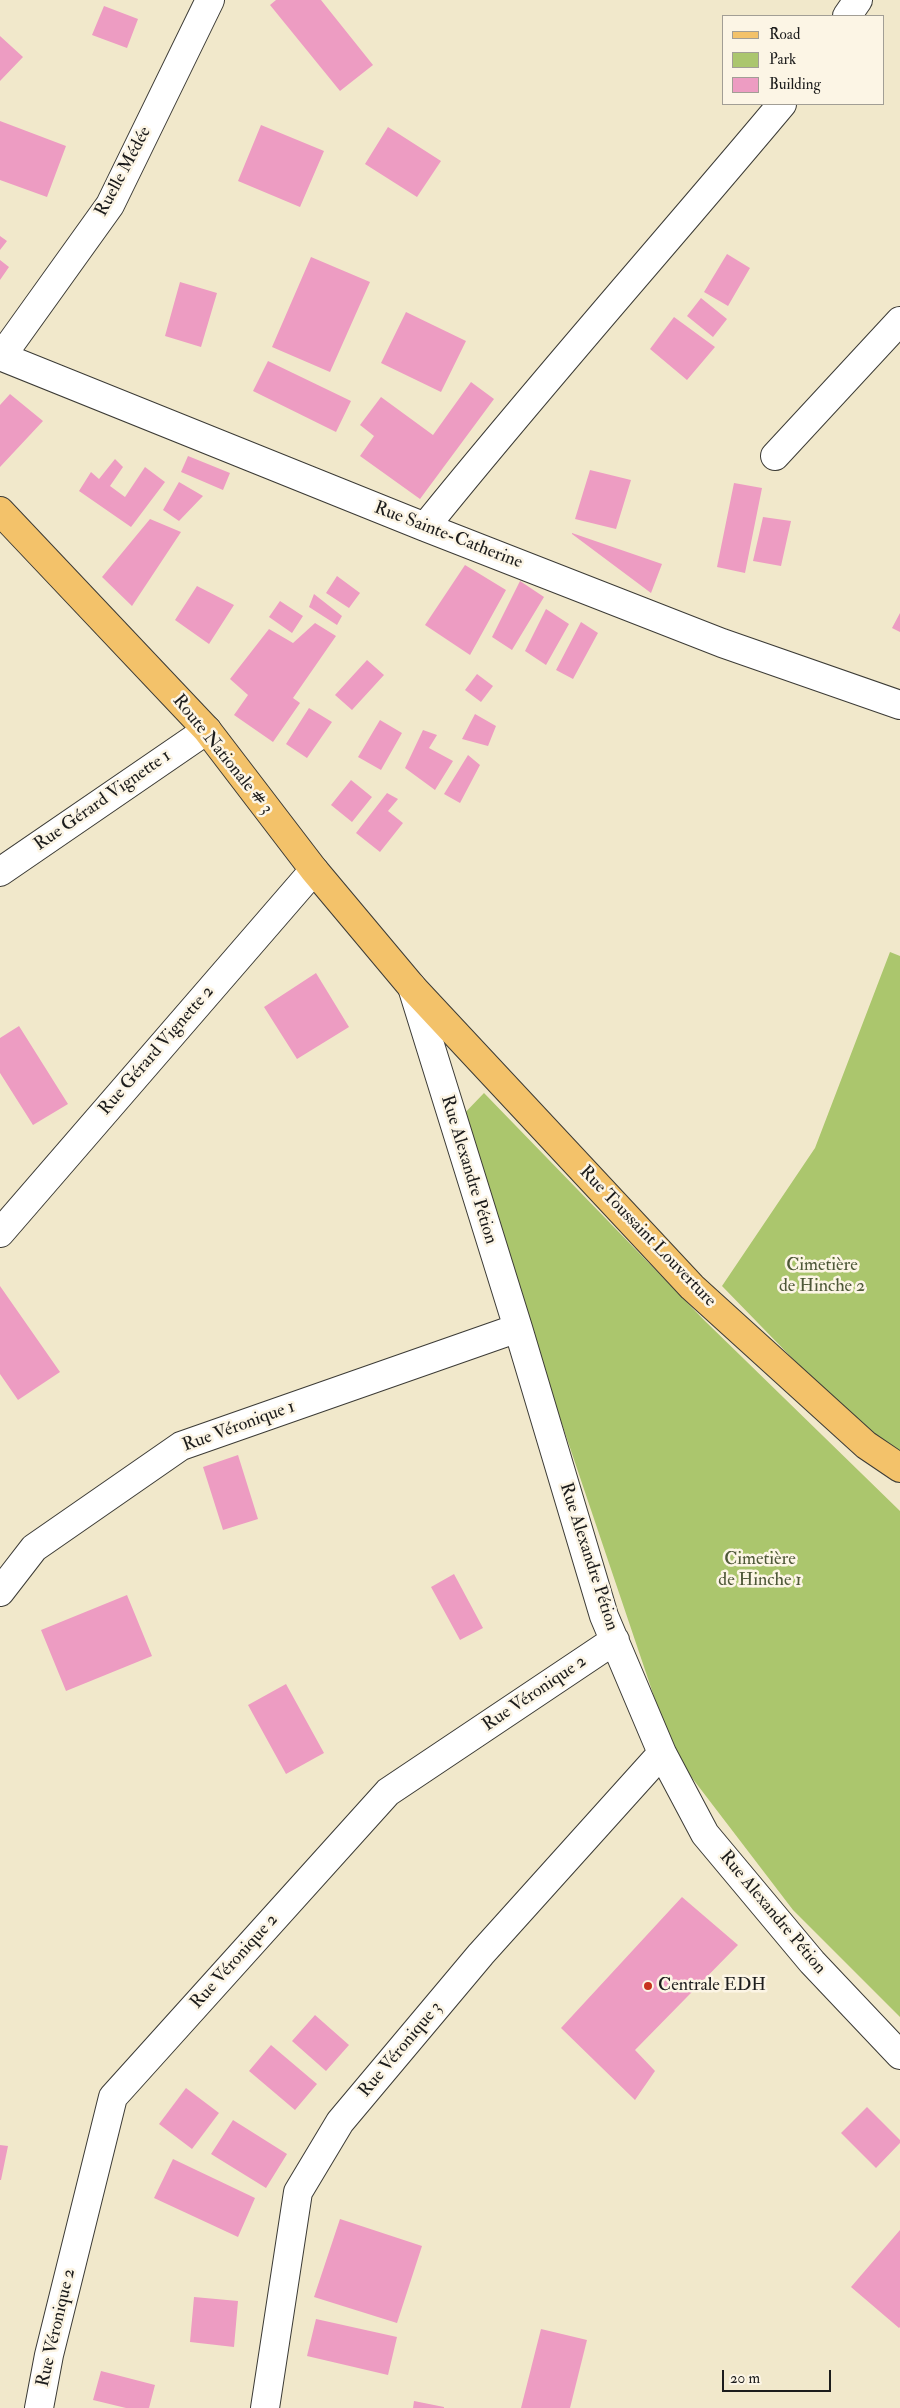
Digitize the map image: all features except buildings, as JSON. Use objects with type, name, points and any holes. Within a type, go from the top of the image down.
[{"type":"main road","name":"Route Nationale # 3","points":[[0,511],[207,730],[314,870],[412,987]]},
{"type":"main road","name":"Rue Toussaint Louverture","points":[[412,987],[692,1287],[866,1445],[900,1468]]},
{"type":"street","name":"Ruelle Médée","points":[[0,357],[110,205],[210,0]]},
{"type":"street","points":[[848,15],[858,0]]},
{"type":"street","points":[[425,527],[518,412],[660,250],[781,105]]},
{"type":"street","points":[[775,456],[900,321]]},
{"type":"street","name":"Rue Sainte-Catherine","points":[[0,357],[425,527],[722,643],[900,705]]},
{"type":"street","name":"Rue Gérard Vignette 1","points":[[0,872],[207,730]]},
{"type":"street","name":"Rue Gérard Vignette 2","points":[[0,1233],[314,870]]},
{"type":"street","name":"Rue Alexandre Pétion","points":[[412,987],[518,1328],[604,1616],[662,1753],[705,1834],[812,1962],[900,2055]]},
{"type":"street","name":"Rue Véronique 1","points":[[0,1592],[34,1548],[181,1446],[518,1328]]},
{"type":"street","name":"Rue Véronique 2","points":[[39,2408],[49,2356],[113,2097],[388,1792],[615,1640]]},
{"type":"street","name":"Rue Véronique 3","points":[[265,2408],[298,2192],[340,2122],[481,1954],[662,1753]]},
{"type":"green space","name":"Cimetière de Hinche 2","points":[[890,952],[900,956],[900,1469],[722,1286],[815,1148]]},
{"type":"green space","name":"Cimetière de Hinche 1","points":[[484,1093],[705,1321],[900,1511],[900,2017],[793,1910],[686,1770],[667,1735],[459,1119]]},
{"type":"place","name":"Centrale EDH","points":[[648,1986]]}]
